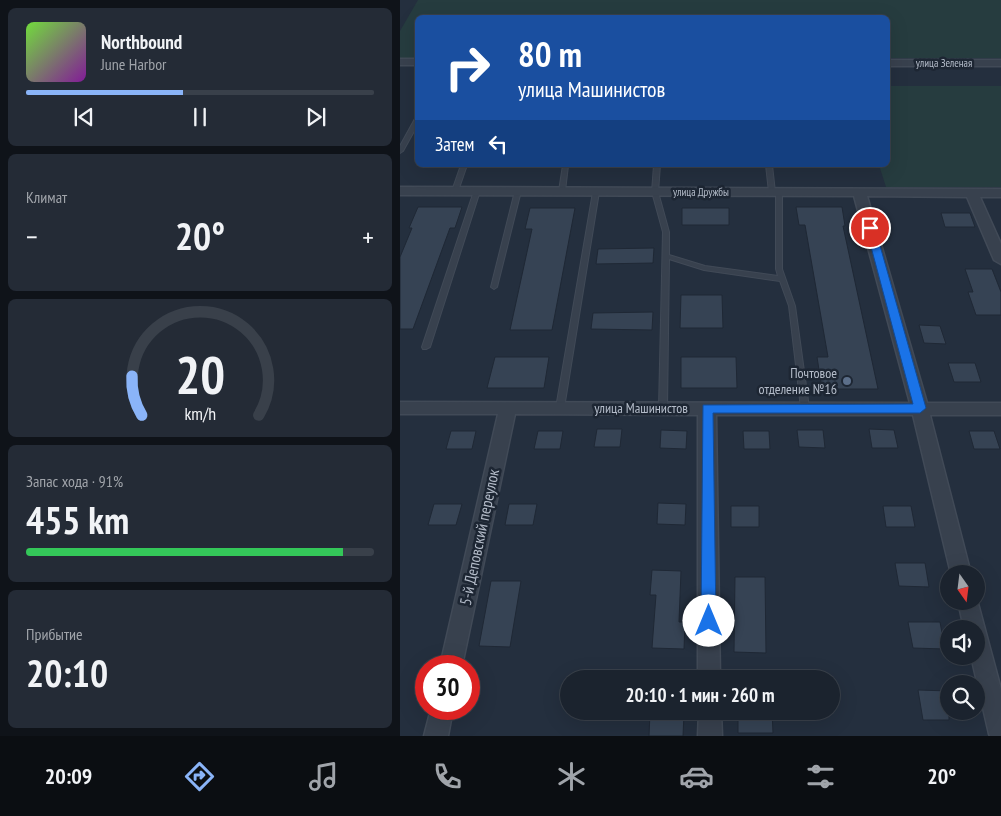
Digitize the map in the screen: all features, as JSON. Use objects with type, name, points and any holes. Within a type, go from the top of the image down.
[{"type":"street","points":[[400,62],[415,62]]},
{"type":"street","name":"улица Зеленая","points":[[890,63],[1001,63]]},
{"type":"street","name":"улица Дружбы","points":[[400,191],[1001,193]]},
{"type":"street","points":[[860,193],[920,408],[959,565]]},
{"type":"street","points":[[972,193],[1001,260]]},
{"type":"street","name":"улица Машинистов","points":[[400,408],[1001,409]]},
{"type":"street","name":"5-й Деповский переулок","points":[[453,655],[508,408]]},
{"type":"street","points":[[707,408],[709,670]]},
{"type":"street","points":[[984,665],[1001,734]]},
{"type":"street","points":[[436,736],[440,720]]},
{"type":"street","points":[[710,720],[710,736]]},
{"type":"lane","points":[[400,151],[415,124]]},
{"type":"lane","points":[[455,191],[463,167]]},
{"type":"lane","points":[[562,192],[565,167]]},
{"type":"lane","points":[[657,167],[655,192],[666,232],[663,408]]},
{"type":"lane","points":[[770,167],[776,192],[779,269],[792,306],[805,408]]},
{"type":"lane","points":[[426,347],[477,191]]},
{"type":"lane","points":[[494,287],[518,191]]},
{"type":"lane","points":[[560,408],[596,192]]},
{"type":"lane","points":[[666,256],[704,268],[783,279]]},
{"type":"green space","points":[[418,0],[1001,0],[1001,58],[890,58],[890,15],[415,15],[415,58],[400,58],[400,31]]},
{"type":"green space","points":[[890,86],[1001,86],[1001,187],[886,187],[880,167],[890,167]]},
{"type":"building","points":[[418,207],[462,207],[455,228],[450,228],[413,329],[400,329],[400,257]]},
{"type":"building","points":[[796,207],[842,207],[845,226],[843,226],[878,389],[822,389],[817,357],[828,357],[805,225],[799,225]]},
{"type":"building","points":[[530,208],[575,208],[552,330],[510,330],[532,229],[525,229]]},
{"type":"building","points":[[682,208],[729,208],[729,225],[682,225]]},
{"type":"building","points":[[941,213],[970,213],[975,227],[945,227]]},
{"type":"building","points":[[654,248],[653,263],[596,264],[598,249]]},
{"type":"building","points":[[965,269],[992,269],[1001,292],[1001,315],[976,315],[968,292],[973,292]]},
{"type":"building","points":[[681,295],[722,295],[723,328],[680,328]]},
{"type":"building","points":[[653,312],[652,330],[591,329],[593,313]]},
{"type":"building","points":[[919,325],[940,326],[946,344],[924,343]]},
{"type":"building","points":[[495,357],[549,357],[544,388],[487,388]]},
{"type":"building","points":[[681,357],[736,357],[737,388],[681,388]]},
{"type":"building","points":[[948,363],[975,363],[981,382],[954,382]]},
{"type":"building","points":[[597,429],[622,429],[620,447],[594,447]]},
{"type":"building","points":[[869,429],[894,430],[898,448],[872,448]]},
{"type":"building","points":[[661,430],[687,431],[686,449],[660,448]]},
{"type":"building","points":[[797,430],[823,430],[825,448],[799,447]]},
{"type":"building","points":[[451,431],[476,431],[472,449],[446,449]]},
{"type":"building","points":[[538,431],[563,431],[560,449],[534,449]]},
{"type":"building","points":[[743,431],[769,431],[770,449],[744,449]]},
{"type":"building","points":[[969,431],[994,431],[1000,449],[974,449]]},
{"type":"building","points":[[658,503],[686,504],[685,525],[657,524]]},
{"type":"building","points":[[434,504],[462,504],[456,525],[428,525]]},
{"type":"building","points":[[509,504],[537,504],[533,525],[505,525]]},
{"type":"building","points":[[731,506],[759,506],[759,527],[731,527]]},
{"type":"building","points":[[883,506],[911,506],[915,527],[886,527]]},
{"type":"building","points":[[895,563],[925,563],[929,587],[899,586]]},
{"type":"building","points":[[652,570],[681,571],[679,622],[685,622],[684,649],[652,648],[656,595],[650,595]]},
{"type":"building","points":[[735,577],[765,577],[766,653],[734,652]]},
{"type":"building","points":[[491,581],[521,581],[510,647],[479,646]]},
{"type":"building","points":[[908,622],[940,622],[940,649],[913,648]]},
{"type":"building","points":[[918,690],[940,691],[940,720],[923,720]]},
{"type":"building","points":[[650,720],[684,720],[683,736],[649,736]]},
{"type":"building","points":[[738,720],[772,720],[773,733],[738,733]]},
{"type":"place","name":"Почтовое отделение №16","points":[[847,381]]},
{"type":"route","points":[[709,621],[707,408],[920,408],[870,228]]}]
